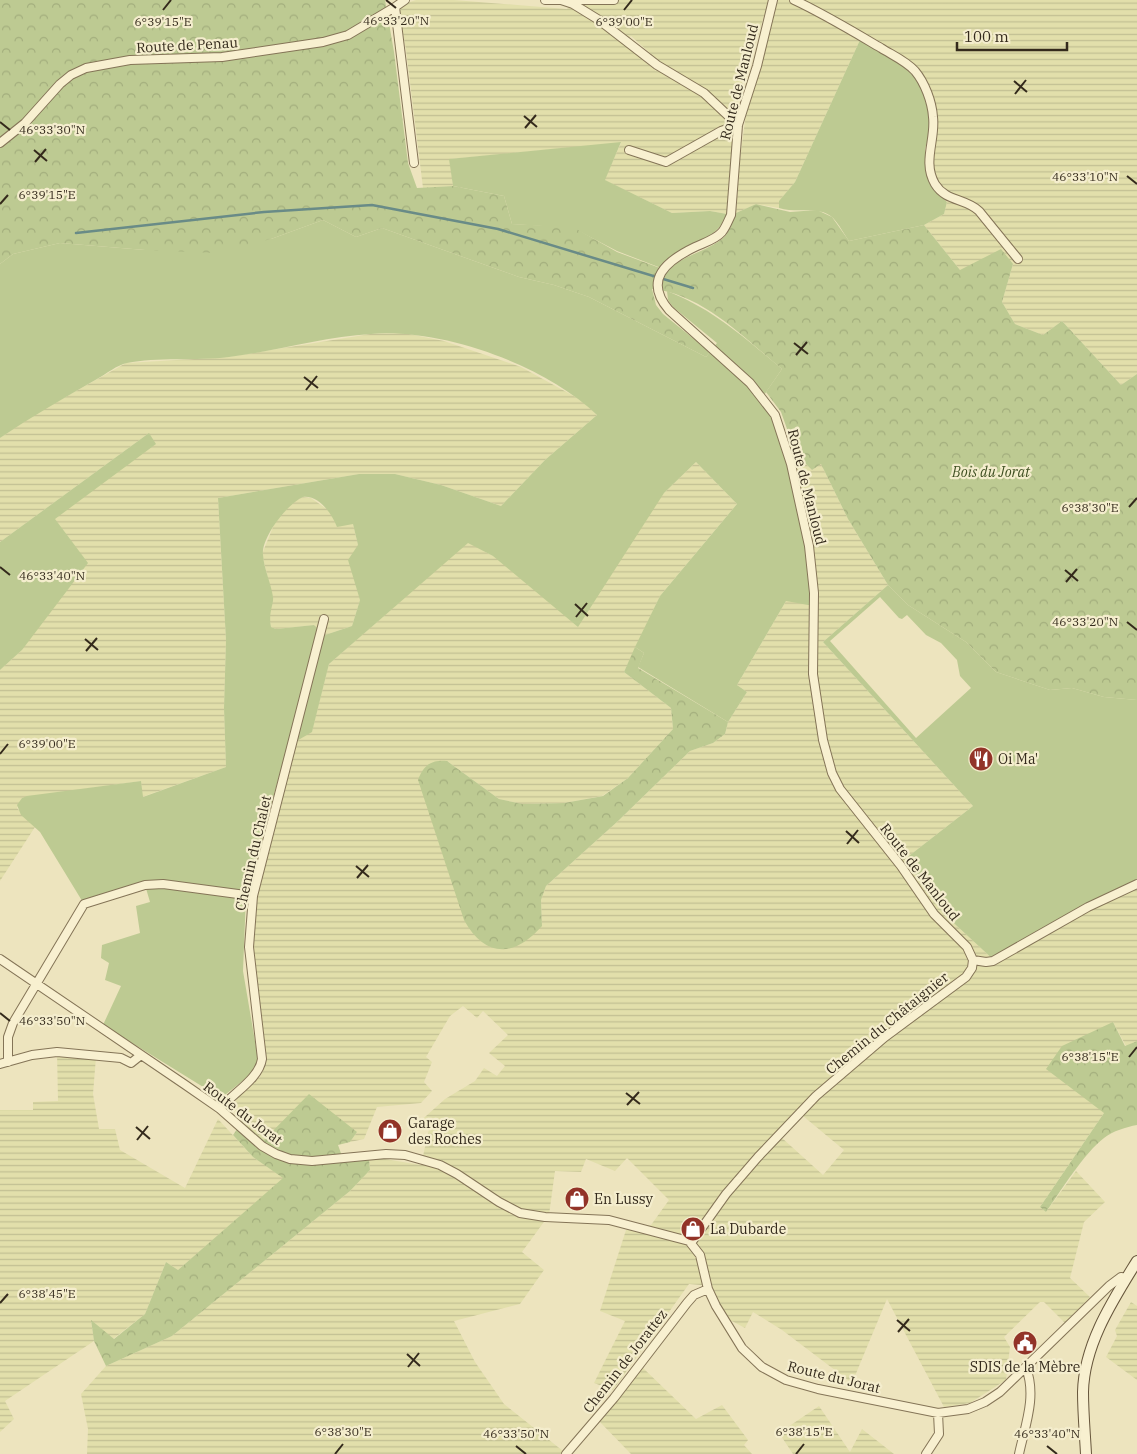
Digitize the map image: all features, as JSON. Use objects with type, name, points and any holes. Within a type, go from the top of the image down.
[{"type":"main road","points":[[1086,1454],[1083,1392],[1087,1366],[1102,1322],[1136,1263]]},
{"type":"street","name":"Route de Penau","points":[[0,143],[25,123],[60,84],[71,75],[86,68],[130,60],[222,58],[323,42],[348,35],[405,0]]},
{"type":"street","points":[[545,0],[614,0]]},
{"type":"street","name":"Route de Manloud","points":[[772,0],[757,66],[738,125],[730,215],[726,226],[717,237],[681,254],[662,271],[657,280],[657,291],[669,310],[743,376],[775,415],[791,464],[809,546],[814,593],[813,674],[822,730],[832,773],[840,789],[901,866],[934,914],[967,946],[972,960]]},
{"type":"street","points":[[794,0],[863,37],[914,70],[923,83],[933,115],[934,127],[929,154],[935,184],[947,197],[974,206],[980,211],[1018,259]]},
{"type":"street","points":[[562,1],[573,4],[599,20],[657,65],[704,93],[738,125],[721,131],[666,162],[629,150]]},
{"type":"street","points":[[395,7],[414,163]]},
{"type":"street","name":"Chemin du Chalet","points":[[220,1109],[233,1094],[257,1074],[262,1059],[249,946],[253,896],[324,619]]},
{"type":"street","points":[[141,1055],[131,1063],[120,1058],[57,1052],[4,1063],[9,1031],[80,910],[89,901],[144,885],[163,884],[253,896]]},
{"type":"street","points":[[972,960],[993,961],[1088,907],[1137,884]]},
{"type":"street","name":"Route du Jorat","points":[[0,959],[220,1109],[262,1146],[290,1158],[322,1160],[386,1154],[406,1155],[440,1165],[520,1213],[545,1217],[609,1220],[680,1238],[691,1243],[702,1259],[708,1289],[742,1348],[770,1372],[786,1380],[818,1389],[938,1413],[959,1411],[985,1402],[1000,1392],[1109,1286],[1122,1277],[1126,1278]]},
{"type":"street","name":"Chemin du Châtaignier","points":[[691,1243],[726,1194],[784,1128],[816,1096],[885,1038],[966,977],[972,968],[972,960]]},
{"type":"street","name":"Chemin de Jorattez","points":[[566,1454],[614,1398],[687,1303],[694,1295],[708,1289]]},
{"type":"street","points":[[1019,1454],[1031,1395],[1031,1383],[1026,1368]]},
{"type":"street","points":[[926,1454],[939,1434],[938,1413]]},
{"type":"shaded area","points":[[416,0],[454,0],[567,9],[571,4],[570,0],[769,0],[739,96],[731,158],[727,214],[710,211],[672,213],[604,180],[621,143],[450,159],[453,186],[423,188],[406,50],[398,6]],"holes":[[[631,36],[660,62],[656,71],[622,42]]]},
{"type":"shaded area","points":[[778,0],[1137,0],[1137,374],[1121,385],[1062,321],[1043,335],[1015,324],[1002,302],[1013,264],[960,270],[924,225],[944,214],[949,195],[940,186],[933,171],[931,150],[937,127],[936,114],[924,78],[905,59],[860,40],[795,182],[779,201],[779,208],[756,204],[736,213],[740,159],[748,98]]},
{"type":"shaded area","points":[[404,333],[444,341],[521,367],[581,400],[597,415],[545,460],[501,506],[441,485],[395,474],[359,474],[218,498],[226,640],[224,708],[226,767],[142,797],[141,781],[22,798],[17,808],[35,827],[0,881],[0,670],[22,650],[54,519],[149,433],[0,542],[0,438],[37,413],[126,363],[228,357],[370,334]]},
{"type":"shaded area","points":[[786,444],[812,470],[821,464],[848,519],[888,585],[823,642],[973,806],[905,859],[944,914],[996,962],[1109,900],[1137,887],[1137,1041],[1126,1046],[1113,1022],[1104,1113],[1040,1207],[1046,1212],[1076,1171],[1105,1202],[1084,1222],[1070,1278],[1090,1297],[1065,1323],[1044,1302],[1040,1302],[1004,1337],[1010,1347],[1006,1380],[970,1403],[944,1407],[887,1299],[852,1383],[782,1330],[753,1312],[745,1328],[726,1318],[712,1286],[689,1284],[613,1390],[594,1383],[625,1321],[600,1311],[626,1230],[651,1225],[669,1200],[627,1158],[615,1171],[586,1159],[581,1172],[555,1171],[549,1215],[522,1252],[544,1270],[520,1304],[454,1321],[475,1362],[504,1404],[563,1451],[561,1454],[87,1454],[88,1429],[81,1394],[106,1366],[172,1336],[350,1191],[370,1170],[369,1159],[385,1159],[421,1165],[429,1129],[416,1125],[445,1099],[475,1081],[484,1068],[497,1076],[505,1066],[489,1053],[508,1035],[483,1011],[477,1018],[463,1006],[450,1016],[426,1057],[432,1062],[424,1082],[432,1091],[421,1103],[377,1107],[364,1139],[350,1142],[357,1132],[264,1140],[242,1122],[231,1107],[246,1087],[260,1077],[266,1059],[252,971],[251,946],[254,901],[295,742],[312,731],[329,664],[468,542],[493,556],[664,493],[696,462],[737,504],[660,596],[624,672],[671,708],[673,729],[628,778],[602,796],[564,803],[523,804],[499,799],[447,761],[542,926],[541,900],[546,886],[617,822],[690,751],[713,743],[725,734],[728,722],[747,692],[737,685],[786,601]],"holes":[[[803,1116],[844,1150],[823,1175],[782,1138]]]},
{"type":"shaded area","points":[[303,497],[311,498],[353,524],[358,545],[360,600],[352,626],[325,635],[314,625],[276,629],[271,627],[269,616],[273,599],[262,554],[275,522],[295,500]]},
{"type":"shaded area","points":[[57,1052],[96,1057],[93,1094],[99,1129],[115,1129],[120,1150],[185,1188],[218,1119],[253,1157],[284,1178],[178,1270],[166,1262],[145,1314],[113,1339],[91,1321],[94,1341],[5,1401],[14,1419],[0,1432],[0,1110],[33,1110],[33,1102],[58,1101]]},
{"type":"shaded area","points":[[1131,1302],[1137,1306],[1137,1380],[1106,1357],[1117,1336],[1115,1330]]},
{"type":"shaded area","points":[[643,1368],[696,1419],[722,1405],[748,1440],[744,1445],[752,1454],[631,1454],[598,1420]]},
{"type":"shaded area","points":[[819,1406],[850,1452],[862,1429],[894,1454],[793,1454],[779,1433]]},
{"type":"green space","name":"Bois du Jorat","points":[[0,0],[385,0],[394,52],[408,163],[417,188],[453,186],[504,196],[512,224],[573,227],[617,252],[668,271],[682,260],[720,240],[731,227],[736,213],[756,204],[790,212],[817,210],[832,217],[849,241],[924,225],[960,270],[1001,249],[1013,264],[1002,302],[1015,324],[1043,335],[1062,321],[1121,385],[1137,374],[1137,700],[1104,697],[1072,688],[1050,690],[996,672],[966,642],[908,605],[888,585],[848,519],[821,464],[812,470],[796,454],[781,412],[766,392],[782,369],[722,319],[688,299],[652,289],[656,305],[663,314],[710,352],[706,357],[589,297],[554,285],[519,277],[382,228],[356,237],[323,220],[271,239],[215,253],[145,250],[60,243],[13,254],[0,264]]},
{"type":"green space","points":[[860,40],[901,64],[919,81],[930,116],[931,127],[925,149],[927,173],[935,190],[947,202],[944,214],[924,225],[849,241],[835,220],[827,214],[815,211],[786,210],[779,208],[779,201],[795,182]]},
{"type":"green space","points":[[621,142],[605,180],[672,213],[710,211],[727,214],[721,225],[713,233],[676,253],[661,268],[617,251],[573,228],[512,224],[504,196],[453,186],[449,159]]},
{"type":"green space","points":[[323,220],[356,237],[382,228],[519,277],[554,285],[589,297],[706,357],[717,343],[673,307],[668,300],[667,291],[714,315],[782,369],[762,398],[775,415],[801,507],[814,606],[786,601],[737,685],[747,692],[728,722],[638,667],[644,653],[635,647],[660,596],[737,504],[696,462],[664,493],[578,627],[493,556],[468,543],[329,664],[312,732],[288,744],[246,895],[243,971],[258,1059],[254,1072],[221,1098],[103,1025],[121,986],[105,980],[109,963],[101,958],[102,945],[140,933],[136,906],[150,902],[145,885],[84,904],[40,832],[21,815],[17,805],[22,798],[27,796],[141,781],[143,797],[226,767],[224,708],[226,640],[218,498],[359,474],[395,474],[441,485],[501,506],[545,460],[597,415],[550,380],[491,353],[429,337],[371,334],[335,338],[229,357],[151,360],[123,364],[0,438],[0,264],[13,254],[60,243],[145,250],[271,239]],"holes":[[[303,497],[309,497],[324,506],[337,527],[353,524],[358,545],[348,560],[360,600],[352,626],[325,635],[314,625],[276,629],[271,627],[270,622],[273,597],[266,571],[263,548],[276,522],[283,514]]]},
{"type":"green space","points":[[149,433],[156,444],[55,519],[88,563],[22,650],[0,670],[0,542]]},
{"type":"green space","points":[[888,585],[908,605],[966,642],[996,672],[1050,690],[1072,688],[1104,697],[1137,700],[1137,887],[1109,900],[996,962],[944,914],[905,859],[973,806],[823,642]],"holes":[[[880,597],[902,619],[907,615],[926,635],[941,643],[957,660],[960,676],[971,688],[916,738],[830,641]]]},
{"type":"green space","points":[[635,647],[644,653],[638,668],[728,722],[725,734],[713,743],[690,751],[617,822],[546,886],[541,900],[542,926],[521,944],[511,948],[500,949],[491,947],[472,932],[464,920],[418,780],[420,775],[428,764],[436,761],[447,761],[499,799],[523,804],[564,803],[603,796],[628,778],[673,729],[671,708],[624,672]]},
{"type":"green space","points":[[1113,1022],[1125,1046],[1137,1041],[1137,1125],[1111,1133],[1097,1144],[1073,1173],[1046,1212],[1040,1207],[1104,1113],[1046,1069],[1062,1046]]},
{"type":"green space","points":[[309,1094],[357,1132],[350,1142],[338,1145],[343,1159],[369,1159],[370,1170],[350,1191],[172,1336],[106,1366],[94,1341],[91,1320],[114,1339],[145,1314],[166,1262],[178,1270],[283,1178],[253,1157],[233,1135],[242,1122],[264,1140]]},
{"type":"waterway","points":[[76,233],[264,212],[372,205],[498,229],[693,288]]},
{"type":"place","name":"Oi Ma'","points":[[981,759]]},
{"type":"place","name":"Garage des Roches","points":[[390,1131]]},
{"type":"place","name":"En Lussy","points":[[577,1199]]},
{"type":"place","name":"La Dubarde","points":[[693,1229]]},
{"type":"place","name":"SDIS de la Mèbre","points":[[1025,1343]]}]
